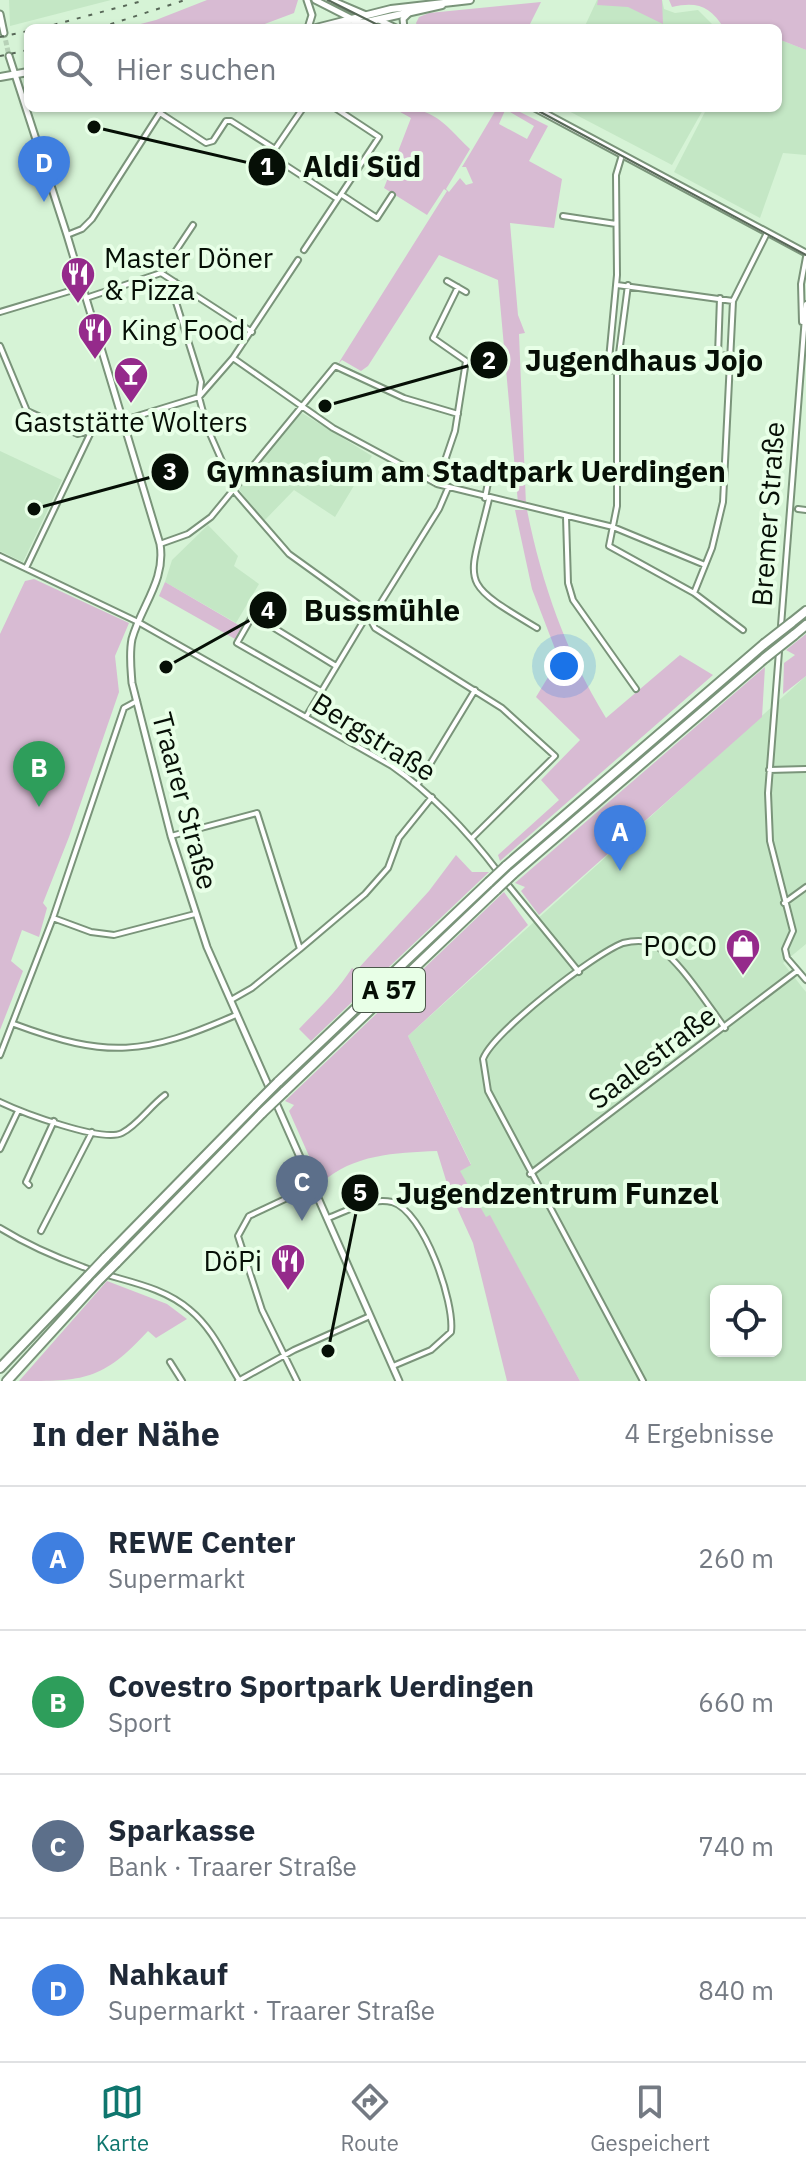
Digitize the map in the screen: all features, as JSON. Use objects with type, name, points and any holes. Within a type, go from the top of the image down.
[{"type":"highway","name":"A 57","points":[[0,1368],[278,1082],[506,866],[637,750],[806,611]]},
{"type":"highway","name":"A 57","points":[[7,1381],[98,1281],[262,1113],[496,890],[626,775],[806,625]]},
{"type":"main road","points":[[329,24],[365,14],[470,0]]},
{"type":"main road","points":[[361,24],[461,1]]},
{"type":"main road","points":[[0,77],[24,73]]},
{"type":"street","points":[[307,0],[312,15],[309,24]]},
{"type":"street","points":[[315,0],[361,24]]},
{"type":"street","points":[[331,0],[387,24]]},
{"type":"street","points":[[404,24],[403,19],[409,13]]},
{"type":"street","points":[[0,14],[4,33]]},
{"type":"street","name":"Traarer Straße","points":[[9,56],[24,99]]},
{"type":"street","name":"Traarer Straße","points":[[28,112],[160,544],[161,571],[138,622],[130,655],[137,701],[171,836],[195,914],[236,1015],[399,1381]]},
{"type":"street","points":[[67,235],[82,229],[92,219],[161,112]]},
{"type":"street","points":[[163,112],[206,143],[213,141],[228,120],[275,149],[279,161],[336,198]]},
{"type":"street","points":[[275,149],[300,112]]},
{"type":"street","points":[[304,250],[379,137],[341,112]]},
{"type":"street","points":[[542,112],[806,255]]},
{"type":"street","points":[[617,371],[608,370],[617,285],[616,175],[622,155]]},
{"type":"street","points":[[342,195],[377,218],[392,195]]},
{"type":"street","points":[[563,216],[616,224]]},
{"type":"street","points":[[86,298],[161,273],[193,225]]},
{"type":"street","points":[[694,593],[723,502],[733,301],[767,233]]},
{"type":"street","name":"Bremer Straße","points":[[797,971],[787,958],[785,949],[793,931],[770,841],[769,770],[802,325],[801,284],[806,255]]},
{"type":"street","points":[[0,346],[24,408],[78,434],[92,430],[199,397],[252,332],[298,260]]},
{"type":"street","points":[[161,273],[252,332]]},
{"type":"street","points":[[447,281],[466,292]]},
{"type":"street","points":[[175,282],[175,299],[201,382],[199,397],[218,456],[234,490],[285,550],[364,608],[367,619],[375,628],[475,690],[525,726],[555,756],[472,838]]},
{"type":"street","points":[[617,285],[733,301]]},
{"type":"street","points":[[628,285],[617,371],[618,473],[609,544],[612,550],[694,593],[743,630]]},
{"type":"street","points":[[0,312],[83,287]]},
{"type":"street","points":[[437,484],[449,455],[466,361],[433,338],[458,287]]},
{"type":"street","points":[[720,298],[718,355],[730,356]]},
{"type":"street","name":"Bremer Straße","points":[[802,325],[806,304]]},
{"type":"street","points":[[233,358],[301,408],[376,454],[437,484],[487,499],[613,527],[705,565]]},
{"type":"street","points":[[160,544],[204,523],[335,366],[404,398],[458,414]]},
{"type":"street","points":[[26,568],[92,430]]},
{"type":"street","points":[[490,472],[473,566],[475,583],[484,597],[537,628]]},
{"type":"street","points":[[306,717],[439,509],[448,488]]},
{"type":"street","points":[[798,509],[806,510]]},
{"type":"street","points":[[566,517],[568,583],[573,600],[636,689]]},
{"type":"street","name":"Bergstraße","points":[[0,556],[138,622],[418,784],[472,838],[579,972]]},
{"type":"street","points":[[321,691],[237,643],[253,615],[336,666]]},
{"type":"street","points":[[418,784],[475,690]]},
{"type":"street","points":[[0,1055],[53,918],[124,708],[137,701]]},
{"type":"street","points":[[769,770],[806,769]]},
{"type":"street","points":[[230,1000],[252,988],[365,894],[388,868],[399,838],[432,797]]},
{"type":"street","points":[[171,836],[257,813],[300,949]]},
{"type":"street","points":[[784,903],[806,887]]},
{"type":"street","points":[[53,918],[91,932],[114,935],[195,914]]},
{"type":"street","points":[[643,1381],[530,1174],[484,1082],[483,1059],[496,1037],[579,972],[626,942],[650,943],[668,955],[725,1028]]},
{"type":"street","points":[[797,971],[806,980]]},
{"type":"street","name":"Saalestraße","points":[[530,1174],[797,971]]},
{"type":"street","points":[[14,1024],[74,1045],[132,1049],[174,1042],[236,1015]]},
{"type":"street","points":[[0,1102],[18,1111],[92,1132],[122,1133],[165,1095]]},
{"type":"street","points":[[0,1149],[18,1111]]},
{"type":"street","points":[[29,1185],[26,1182],[54,1121]]},
{"type":"street","points":[[41,1231],[92,1132]]},
{"type":"street","points":[[297,1381],[245,1268],[238,1236],[249,1216],[313,1186]]},
{"type":"street","points":[[328,1218],[365,1204],[392,1202],[409,1212],[428,1244],[447,1300],[451,1332],[431,1350],[393,1366]]},
{"type":"street","points":[[0,1228],[85,1268],[126,1278],[168,1295],[190,1310],[208,1329],[238,1380],[372,1315]]},
{"type":"street","points":[[170,1362],[182,1381]]},
{"type":"shaded area","points":[[9,0],[111,0],[10,26]]},
{"type":"shaded area","points":[[207,0],[298,0],[294,13],[265,24],[140,24]]},
{"type":"shaded area","points":[[597,0],[662,0],[664,9],[675,13],[698,10],[712,24],[586,24]]},
{"type":"shaded area","points":[[598,0],[662,0],[663,24],[628,7],[597,5]]},
{"type":"shaded area","points":[[669,0],[806,0],[806,50],[782,41],[782,24],[721,24],[702,7],[672,7]]},
{"type":"shaded area","points":[[541,2],[530,24],[416,24],[419,17],[429,13]]},
{"type":"shaded area","points":[[782,41],[806,50],[806,155],[783,153],[760,218],[674,172],[705,112],[782,112]]},
{"type":"shaded area","points":[[400,112],[424,112],[437,118],[470,149],[446,189],[449,192],[460,178],[466,185],[473,183],[466,167],[462,167],[495,112],[504,112],[499,124],[527,139],[534,126],[510,112],[520,112],[548,126],[529,161],[562,179],[554,228],[510,223],[518,315],[525,333],[519,334],[526,505],[518,503],[498,280],[439,255],[368,366],[361,371],[342,360],[338,364],[447,191],[444,189],[427,215],[384,188],[411,118]]},
{"type":"shaded area","points":[[571,112],[702,112],[672,165]]},
{"type":"shaded area","points":[[302,413],[372,456],[335,517],[294,490],[262,523],[239,489],[291,421]]},
{"type":"shaded area","points":[[0,451],[62,480],[23,562],[0,551]]},
{"type":"shaded area","points":[[515,510],[527,510],[557,617],[579,668],[606,718],[680,655],[713,675],[500,861],[498,855],[559,800],[541,780],[580,740],[536,697],[559,659],[532,589]]},
{"type":"shaded area","points":[[208,525],[238,556],[234,566],[259,584],[236,623],[165,582],[172,560]]},
{"type":"shaded area","points":[[34,579],[129,623],[115,656],[119,692],[43,903],[47,908],[39,937],[22,930],[11,961],[23,971],[0,1030],[0,634],[25,581]]},
{"type":"shaded area","points":[[165,582],[242,627],[235,639],[159,596]]},
{"type":"shaded area","points":[[806,634],[806,676],[783,694],[784,663],[795,655],[786,650]]},
{"type":"shaded area","points":[[765,667],[762,717],[539,915],[521,891],[525,887],[515,883]]},
{"type":"shaded area","points":[[806,676],[806,944],[783,963],[806,992],[806,1381],[580,1381],[490,1216],[486,1218],[459,1170],[471,1164],[408,1036]]},
{"type":"shaded area","points":[[456,855],[472,872],[489,872],[311,1041],[299,1029],[333,994],[352,968],[356,971],[429,891]]},
{"type":"shaded area","points":[[504,892],[528,925],[408,1036],[471,1165],[460,1171],[486,1217],[490,1215],[580,1381],[507,1381],[473,1243],[449,1190],[437,1151],[375,1157],[347,1166],[321,1183],[289,1111],[294,1105],[285,1101]]},
{"type":"shaded area","points":[[107,1281],[167,1304],[187,1319],[156,1338],[148,1331],[118,1360],[91,1375],[60,1380],[19,1381]]},
{"type":"tunnel","points":[[4,33],[9,56]]},
{"type":"tram line","points":[[328,0],[376,24]]},
{"type":"tram line","points":[[540,112],[806,255]]},
{"type":"railway","points":[[57,24],[146,0]]},
{"type":"railway","points":[[111,24],[185,0]]},
{"type":"railway","points":[[0,37],[24,32]]},
{"type":"railway","points":[[0,56],[24,51]]},
{"type":"place","name":"Aldi Süd","points":[[94,127]]},
{"type":"place","name":"Nahkauf","points":[[44,202]]},
{"type":"place","name":"Master Döner & Pizza","points":[[78,305]]},
{"type":"place","name":"King Food","points":[[95,361]]},
{"type":"place","name":"Gaststätte Wolters","points":[[131,405]]},
{"type":"place","name":"Jugendhaus Jojo","points":[[325,406]]},
{"type":"place","name":"Gymnasium am Stadtpark Uerdingen","points":[[34,509]]},
{"type":"place","name":"Bussmühle","points":[[166,667]]},
{"type":"place","name":"Covestro Sportpark Uerdingen","points":[[39,807]]},
{"type":"place","name":"REWE Center","points":[[620,871]]},
{"type":"place","name":"POCO","points":[[743,977]]},
{"type":"place","name":"Sparkasse","points":[[302,1221]]},
{"type":"place","name":"DöPi","points":[[288,1292]]},
{"type":"place","name":"Jugendzentrum Funzel","points":[[328,1351]]}]
